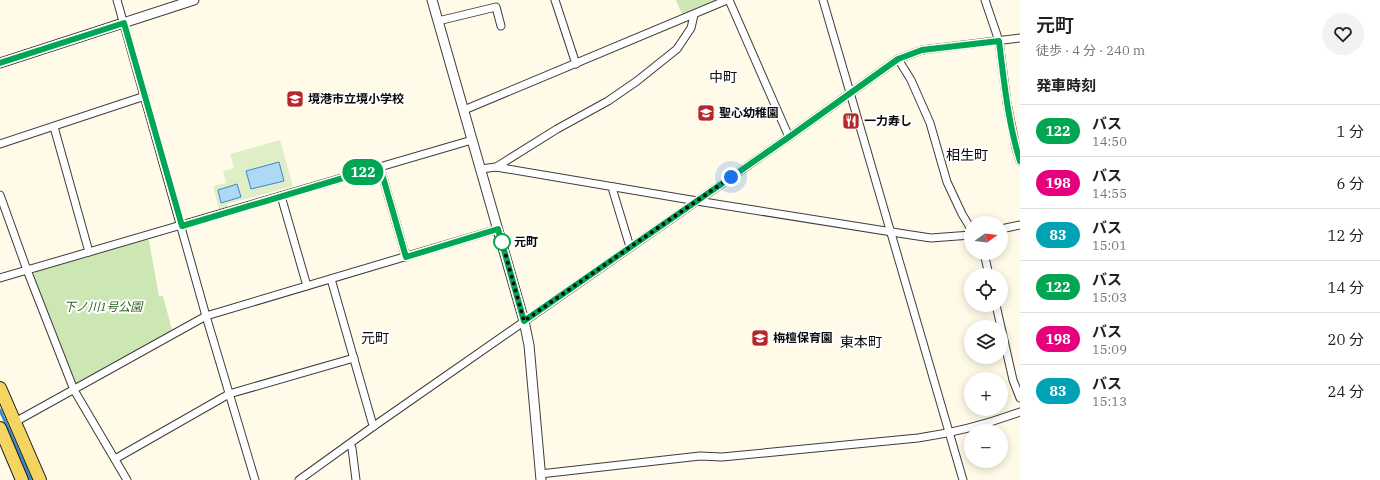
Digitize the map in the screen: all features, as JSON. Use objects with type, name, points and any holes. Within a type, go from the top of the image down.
[{"type":"main road","points":[[0,388],[40,480]]},
{"type":"main road","points":[[0,428],[22,480]]},
{"type":"street","points":[[117,0],[182,226],[206,316],[255,480]]},
{"type":"street","points":[[0,63],[194,0]]},
{"type":"street","points":[[432,0],[524,321],[529,345],[541,477],[700,456],[722,457],[918,438],[949,433],[1020,412]]},
{"type":"street","points":[[555,0],[576,64]]},
{"type":"street","points":[[464,110],[728,0],[789,137]]},
{"type":"street","points":[[823,0],[963,480]]},
{"type":"street","points":[[985,0],[999,41],[1007,103],[1020,161]]},
{"type":"street","points":[[438,21],[496,7],[501,26]]},
{"type":"street","points":[[496,167],[557,129],[608,101],[638,81],[677,49],[691,28],[694,15]]},
{"type":"street","points":[[299,480],[898,59],[922,50],[1020,38]]},
{"type":"street","points":[[898,59],[911,80],[930,123],[946,182],[964,217]]},
{"type":"street","points":[[0,144],[145,96]]},
{"type":"street","points":[[54,127],[88,252]]},
{"type":"street","points":[[0,278],[472,140]]},
{"type":"street","points":[[380,167],[406,257]]},
{"type":"street","points":[[481,169],[496,167],[696,201],[931,238],[964,236]]},
{"type":"street","points":[[613,187],[630,247]]},
{"type":"street","points":[[0,195],[27,270],[74,390],[127,480]]},
{"type":"street","points":[[281,196],[307,286]]},
{"type":"street","points":[[1008,228],[1020,225]]},
{"type":"street","points":[[15,422],[206,316],[498,229]]},
{"type":"street","points":[[331,279],[374,426]]},
{"type":"street","points":[[998,312],[1013,380],[1020,398]]},
{"type":"street","points":[[114,459],[230,394],[354,358]]},
{"type":"street","points":[[350,444],[352,448],[356,480]]},
{"type":"green space","points":[[676,0],[718,0],[685,16],[681,12]]},
{"type":"green space","points":[[280,140],[293,186],[227,204],[227,207],[219,210],[213,186],[226,183],[223,171],[234,168],[230,154]]},
{"type":"green space","name":"下ノ川1号公園","points":[[146,239],[149,241],[159,296],[163,296],[172,330],[76,383],[34,276],[35,271]]},
{"type":"water","points":[[279,162],[284,181],[251,189],[246,171]]},
{"type":"water","points":[[237,184],[241,197],[221,203],[218,190]]},
{"type":"waterway","points":[[0,410],[31,480]]},
{"type":"bus line","name":"122","points":[[0,63],[124,23],[182,226],[380,167],[406,257],[498,229],[524,321],[789,137],[898,59],[922,50],[999,41],[1007,103],[1020,161]]},
{"type":"place","name":"境港市立境小学校","points":[[295,99]]},
{"type":"place","name":"聖心幼稚園","points":[[706,113]]},
{"type":"place","name":"一力寿し","points":[[851,121]]},
{"type":"place","name":"元町","points":[[502,242]]},
{"type":"place","name":"栴檀保育園","points":[[760,338]]},
{"type":"district","name":"中町","points":[[723,77]]},
{"type":"district","name":"相生町","points":[[967,155]]},
{"type":"district","name":"元町","points":[[375,338]]},
{"type":"district","name":"東本町","points":[[861,342]]},
{"type":"route","points":[[502,242],[524,321],[731,177]]}]
